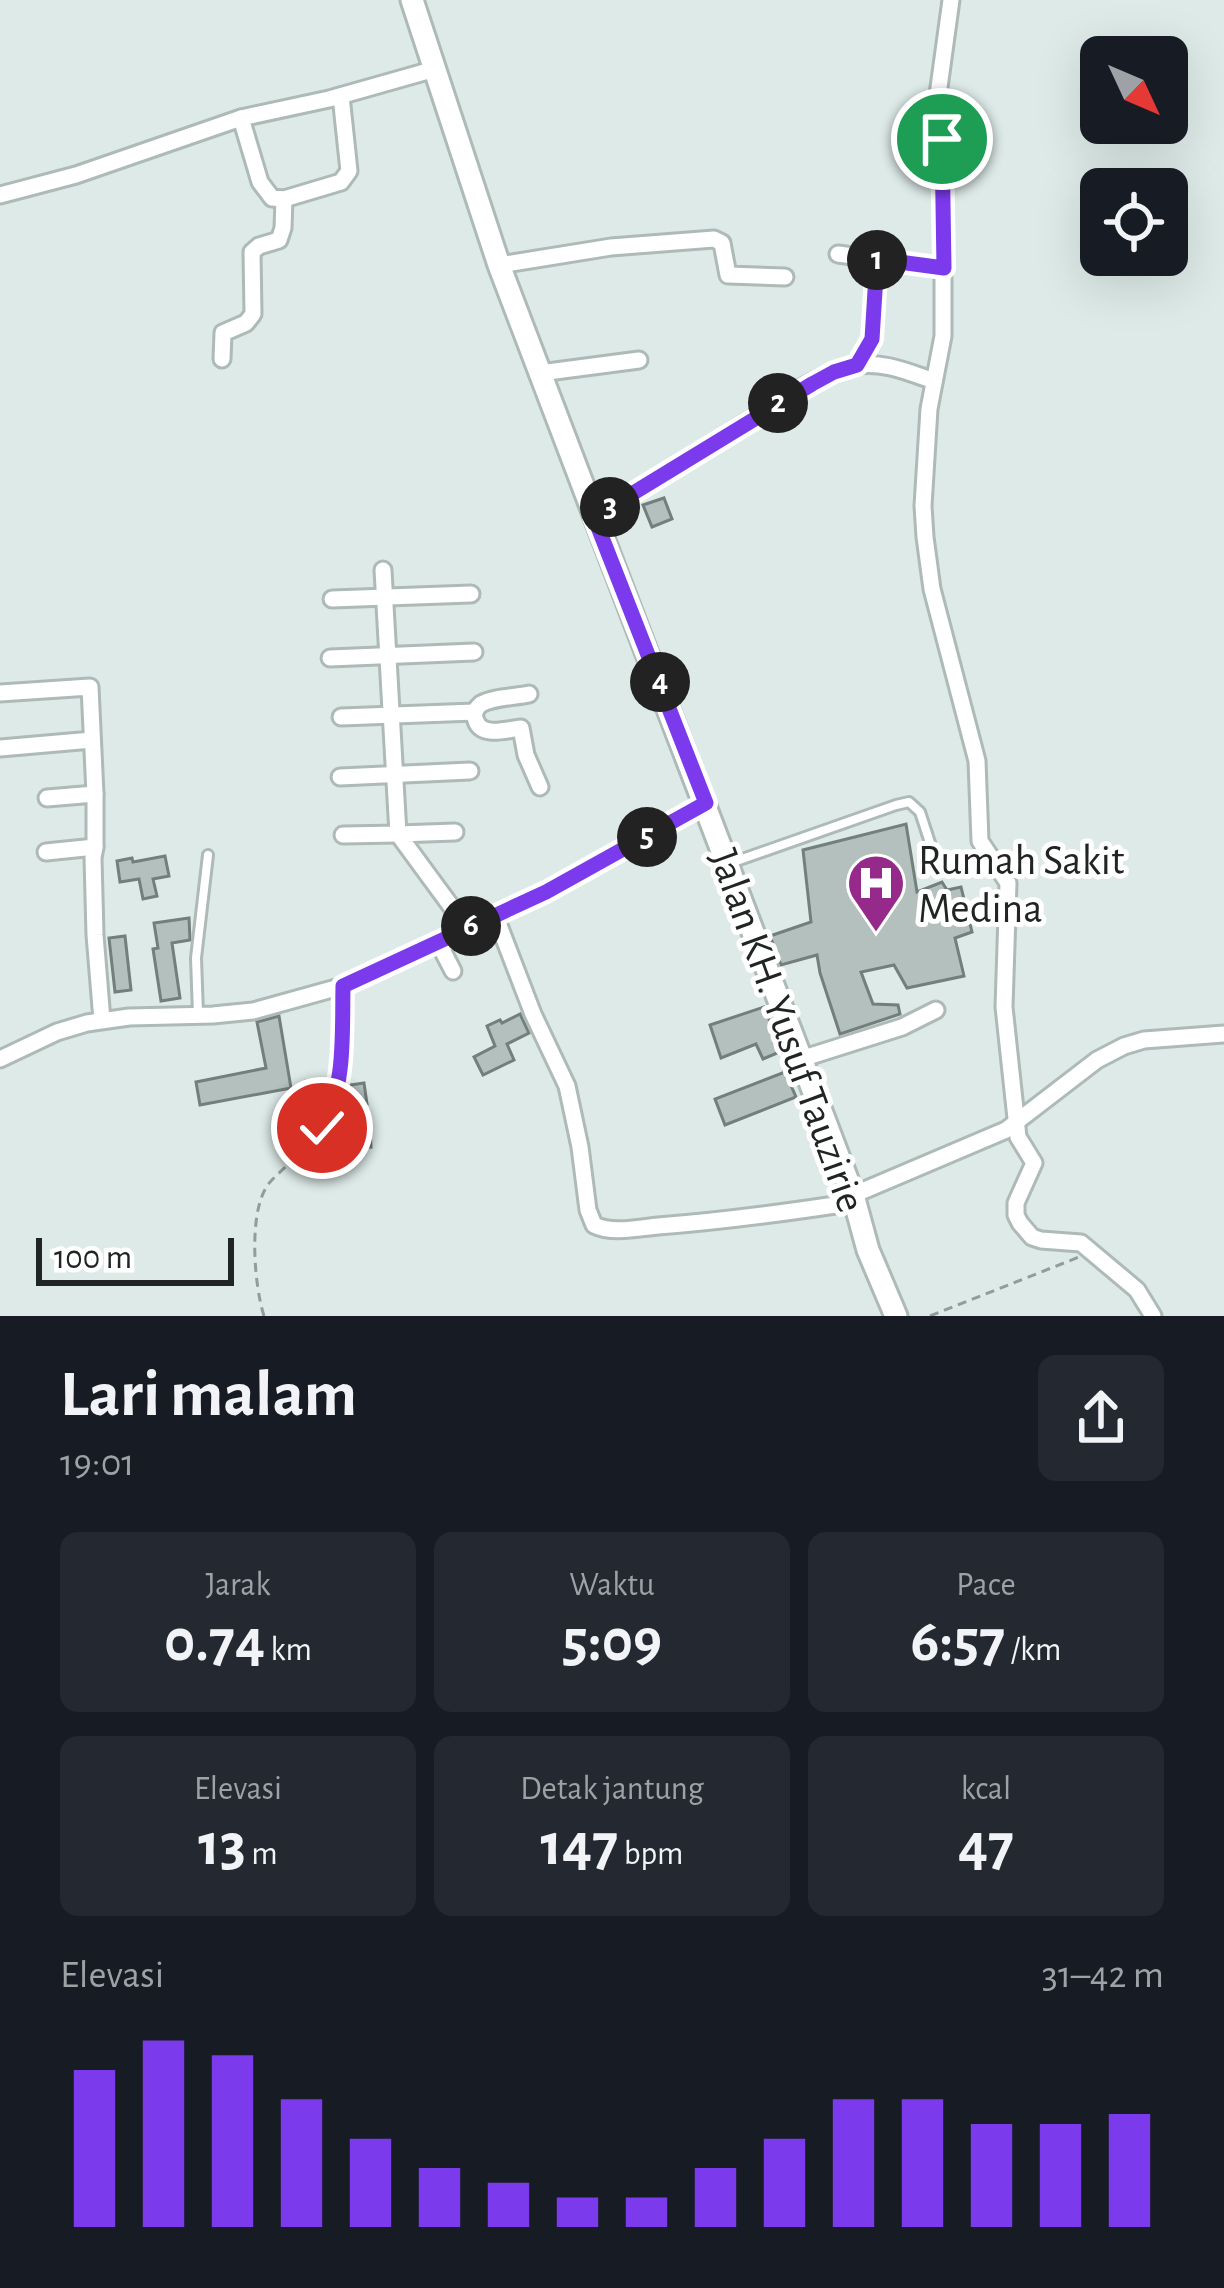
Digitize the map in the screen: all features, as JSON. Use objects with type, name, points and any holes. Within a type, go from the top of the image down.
[{"type":"main road","name":"Jalan KH. Yusuf Tauzirie","points":[[412,0],[499,265],[896,1316]]},
{"type":"street","points":[[951,0],[937,102],[943,145],[943,336],[929,409],[923,506],[932,589],[975,751],[980,842],[1008,883],[1004,1007],[1016,1124],[1020,1143],[1034,1162],[1016,1203],[1016,1215],[1032,1237],[1081,1243],[1137,1290],[1153,1316]]},
{"type":"street","points":[[0,195],[76,176],[241,118],[435,69]]},
{"type":"street","points":[[241,118],[262,188],[272,199],[284,199],[346,177],[350,165],[341,96]]},
{"type":"street","points":[[222,359],[224,333],[247,323],[253,314],[252,252],[279,241],[284,199]]},
{"type":"street","points":[[499,265],[611,247],[714,238],[722,243],[728,274],[785,277]]},
{"type":"street","points":[[838,254],[944,268]]},
{"type":"street","points":[[857,365],[872,339],[877,259]]},
{"type":"street","points":[[540,373],[639,360]]},
{"type":"street","points":[[594,517],[834,372],[857,365],[887,366],[934,381]]},
{"type":"street","points":[[383,570],[398,834],[467,928]]},
{"type":"street","points":[[332,599],[471,594]]},
{"type":"street","points":[[330,658],[474,652]]},
{"type":"street","points":[[0,693],[90,687],[95,935],[102,1020]]},
{"type":"street","points":[[341,718],[475,712],[483,703],[530,694]]},
{"type":"street","points":[[475,712],[477,725],[486,730],[521,728],[540,787]]},
{"type":"street","points":[[0,748],[92,740]]},
{"type":"street","points":[[340,777],[470,771]]},
{"type":"street","points":[[47,798],[94,794]]},
{"type":"street","points":[[0,1059],[57,1032],[102,1020],[253,1011],[343,986],[546,892],[706,803]]},
{"type":"street","points":[[343,835],[455,832]]},
{"type":"street","points":[[46,852],[95,847]]},
{"type":"street","points":[[495,915],[567,1086],[588,1210],[594,1225],[608,1230],[776,1214],[854,1199],[1016,1124],[1097,1060],[1124,1046],[1224,1034]]},
{"type":"street","points":[[438,942],[453,971]]},
{"type":"street","points":[[801,1059],[902,1027],[936,1010]]},
{"type":"lane","points":[[727,865],[909,802],[920,812],[933,852]]},
{"type":"lane","points":[[198,1015],[196,958],[208,855]]},
{"type":"path","points":[[264,1316],[254,1269],[260,1203],[268,1184],[305,1150],[334,1108],[343,986]]},
{"type":"path","points":[[930,1316],[1075,1258]]},
{"type":"building","points":[[664,498],[672,519],[652,527],[643,505]]},
{"type":"building","name":"Rumah Sakit Medina","points":[[906,824],[917,892],[942,882],[947,890],[961,887],[972,932],[955,938],[964,976],[907,988],[894,965],[861,972],[873,1004],[898,1005],[900,1014],[840,1034],[817,955],[781,965],[770,936],[811,922],[803,850]]},
{"type":"building","points":[[165,856],[169,876],[153,879],[157,896],[143,899],[139,879],[120,882],[117,861]]},
{"type":"building","points":[[189,918],[190,940],[172,943],[180,998],[161,1001],[154,923]]},
{"type":"building","points":[[125,936],[131,990],[115,992],[109,938]]},
{"type":"building","points":[[764,1007],[782,1051],[763,1059],[756,1044],[721,1058],[710,1025]]},
{"type":"building","points":[[520,1014],[529,1033],[507,1044],[514,1060],[483,1075],[474,1057],[495,1046],[487,1026]]},
{"type":"building","points":[[279,1016],[291,1088],[200,1105],[196,1082],[266,1068],[257,1022]]},
{"type":"building","points":[[785,1072],[796,1097],[725,1125],[715,1099]]},
{"type":"building","points":[[329,1079],[330,1088],[364,1083],[367,1104],[341,1108],[339,1096],[308,1099],[306,1081]]},
{"type":"building","points":[[370,1131],[371,1147],[337,1149],[337,1133]]},
{"type":"place","name":"Rumah Sakit Medina","points":[[876,934]]},
{"type":"route","points":[[322,1128],[334,1108],[343,986],[546,892],[706,803],[594,517],[768,409],[834,372],[857,365],[872,339],[877,259],[944,268],[942,139]]}]
